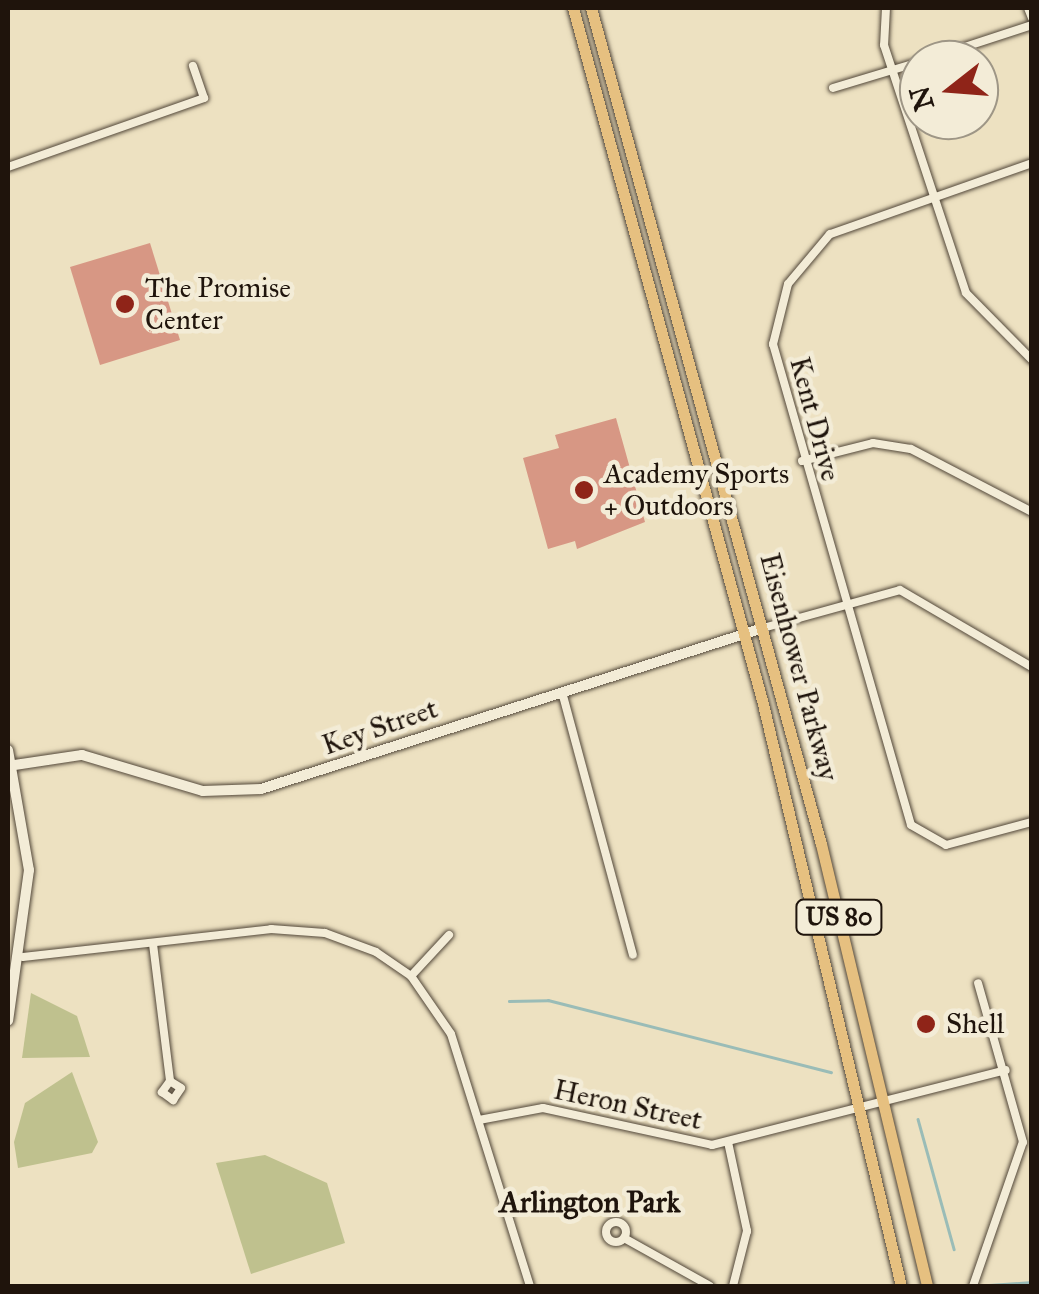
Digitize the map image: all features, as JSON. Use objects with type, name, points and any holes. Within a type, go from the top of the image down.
[{"type":"main road","name":"Eisenhower Parkway","points":[[573,8],[745,634],[901,1286]]},
{"type":"main road","name":"Eisenhower Parkway","points":[[591,8],[763,628],[928,1286]]},
{"type":"street","points":[[886,8],[892,71],[966,293],[1032,360]]},
{"type":"street","points":[[981,40],[1032,22],[1028,8]]},
{"type":"street","points":[[8,167],[204,98],[193,66]]},
{"type":"street","points":[[833,88],[899,69]]},
{"type":"street","name":"Kent Drive","points":[[1032,163],[843,227],[788,284],[774,361],[911,825],[946,845],[1032,822]]},
{"type":"street","points":[[802,462],[873,442],[911,448],[1032,512]]},
{"type":"street","points":[[763,628],[844,604],[914,593],[1032,667]]},
{"type":"street","name":"Key Street","points":[[10,765],[82,755],[204,791],[247,792],[763,628]]},
{"type":"street","points":[[562,692],[633,955]]},
{"type":"street","points":[[8,750],[29,857],[23,957],[8,1021]]},
{"type":"street","points":[[23,957],[304,930],[354,942],[410,976],[451,1034],[529,1285],[516,1286]]},
{"type":"street","points":[[410,976],[449,934]]},
{"type":"street","points":[[153,944],[170,1080]]},
{"type":"street","points":[[974,1286],[1021,1156],[1006,1070],[978,983]]},
{"type":"street","name":"Heron Street","points":[[479,1120],[543,1108],[680,1143],[728,1142],[1006,1070]]},
{"type":"street","points":[[728,1142],[747,1231],[733,1286]]},
{"type":"street","points":[[624,1238],[710,1286]]},
{"type":"green space","points":[[31,993],[77,1016],[90,1057],[22,1058]]},
{"type":"green space","points":[[72,1072],[98,1142],[92,1153],[18,1168],[14,1142],[25,1103]]},
{"type":"green space","points":[[265,1155],[327,1183],[345,1243],[251,1274],[216,1163]]},
{"type":"building","name":"The Promise Center","points":[[150,243],[180,340],[100,365],[70,267]]},
{"type":"building","name":"Academy Sports + Outdoors","points":[[616,418],[645,522],[577,549],[575,541],[548,549],[523,458],[559,448],[555,435]]},
{"type":"waterway","points":[[509,1001],[548,1000],[831,1072]]},
{"type":"waterway","points":[[918,1119],[954,1249]]},
{"type":"waterway","points":[[989,1285],[1032,1282]]},
{"type":"place","name":"The Promise Center","points":[[125,304]]},
{"type":"place","name":"Academy Sports + Outdoors","points":[[584,490]]},
{"type":"place","name":"Shell","points":[[926,1024]]},
{"type":"district","name":"Arlington Park","points":[[590,1202]]}]
